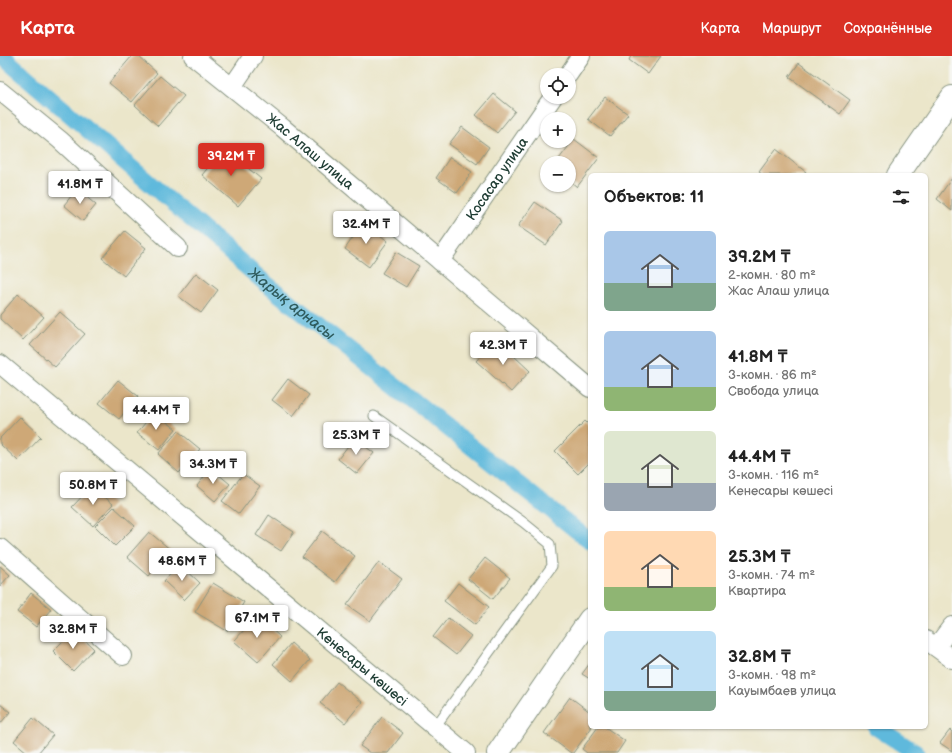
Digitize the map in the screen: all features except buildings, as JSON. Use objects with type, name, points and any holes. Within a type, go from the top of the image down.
[{"type":"main road","points":[[899,173],[952,97]]},
{"type":"main road","points":[[498,753],[588,623]]},
{"type":"street","name":"Жас Алаш улица","points":[[193,56],[283,128],[588,386]]},
{"type":"street","points":[[232,87],[253,56]]},
{"type":"street","points":[[573,68],[581,56]]},
{"type":"street","points":[[0,91],[60,140],[178,248]]},
{"type":"street","name":"Косасар улица","points":[[440,261],[548,104]]},
{"type":"street","name":"Кенесары көшесі","points":[[0,364],[466,753]]},
{"type":"street","points":[[0,548],[123,656]]},
{"type":"street","points":[[952,626],[931,644],[952,659]]},
{"type":"lane","points":[[374,416],[523,522],[550,544],[552,566],[435,726]]},
{"type":"waterway","name":"Жарық арнасы","points":[[2,56],[264,282],[588,539]]},
{"type":"waterway","name":"Жарық арнасы","points":[[879,729],[916,753]]}]
